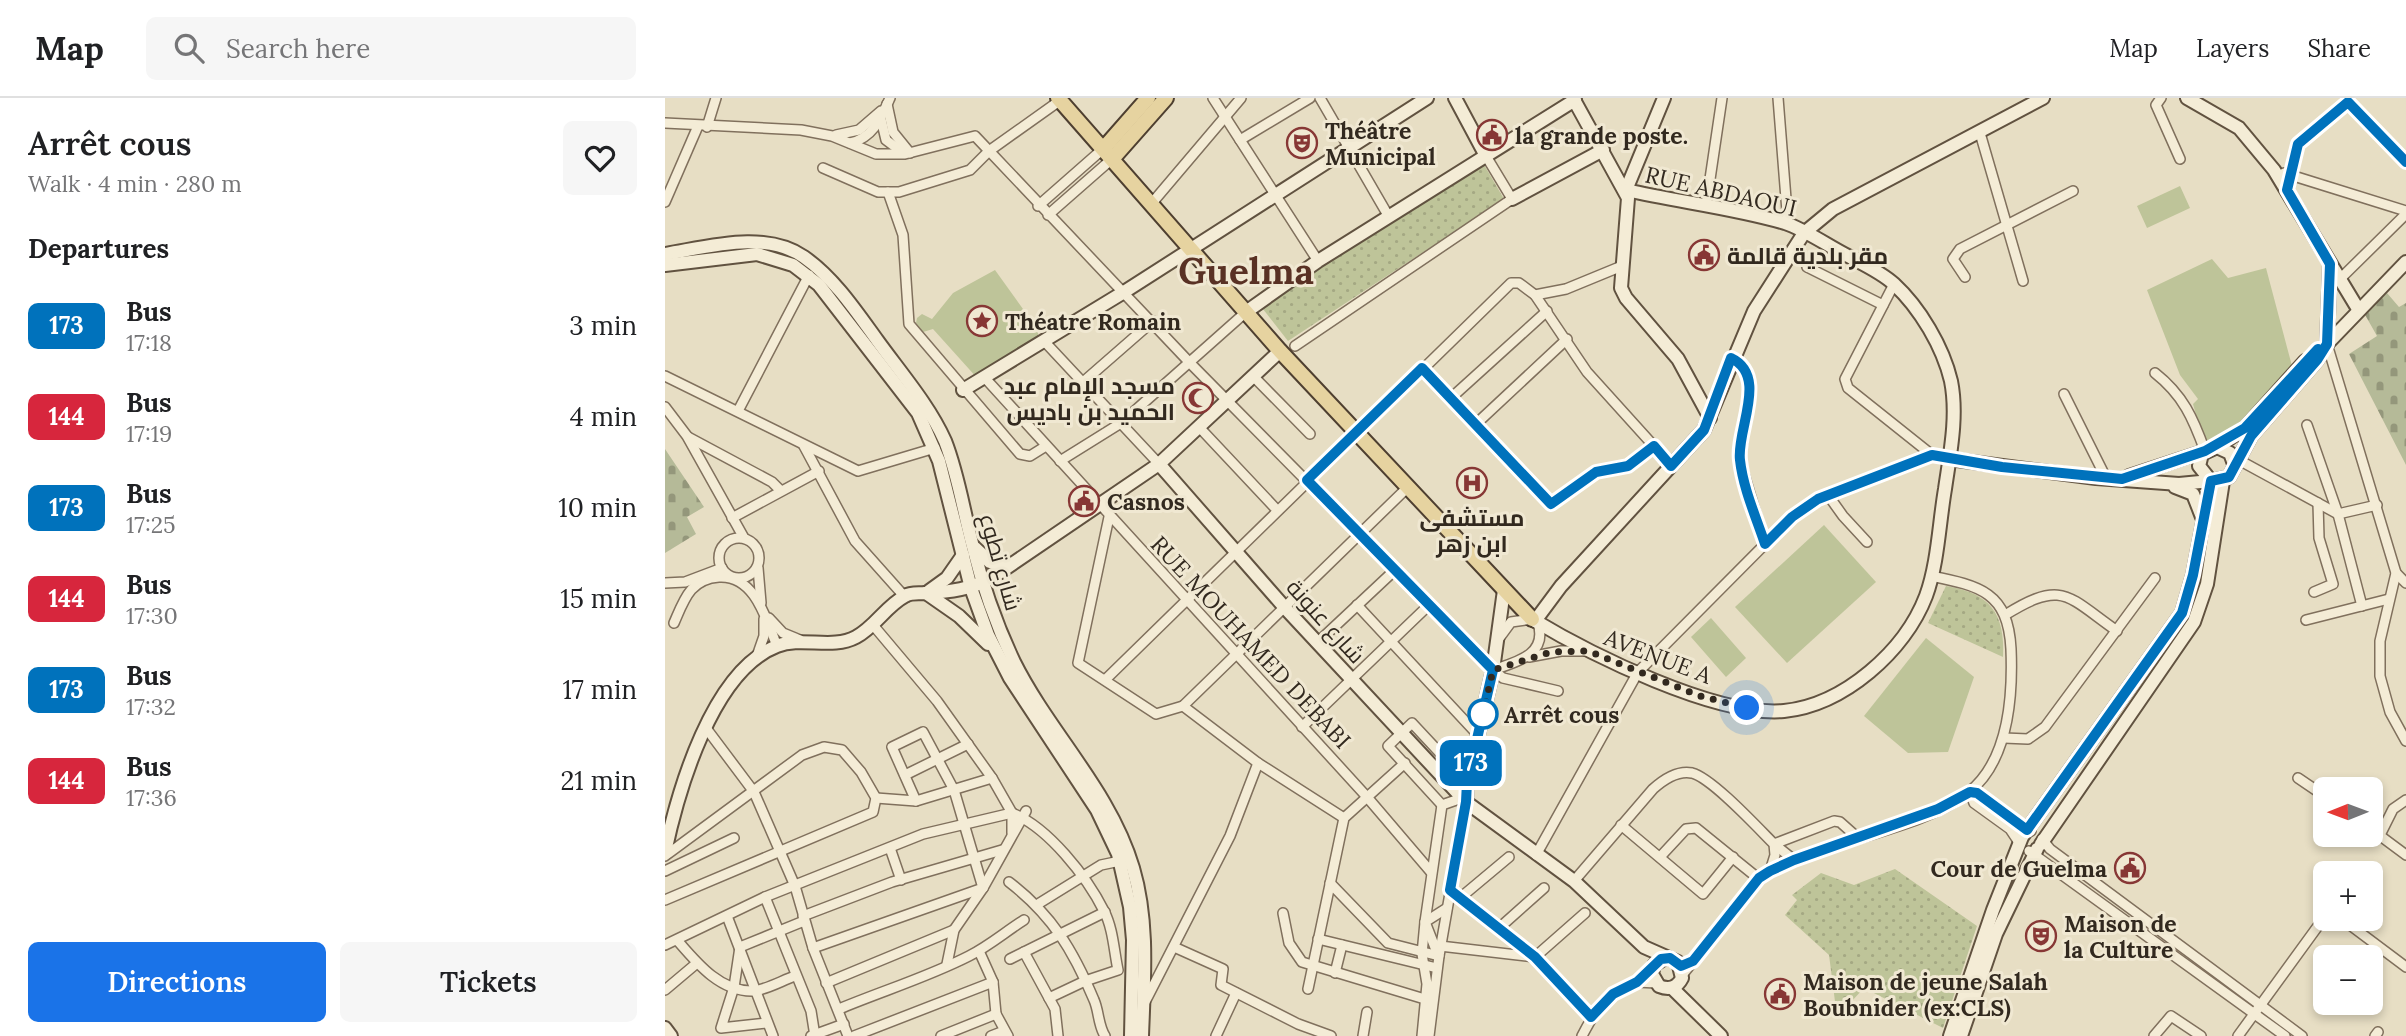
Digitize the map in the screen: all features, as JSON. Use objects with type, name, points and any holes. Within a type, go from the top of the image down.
[{"type":"main road","points":[[1109,153],[1148,98]]},
{"type":"main road","points":[[1109,153],[1166,98]]},
{"type":"main road","points":[[963,390],[1124,292],[1427,98]]},
{"type":"main road","points":[[1455,98],[1486,156]]},
{"type":"main road","points":[[1626,190],[1664,98]]},
{"type":"main road","points":[[2187,98],[2239,128],[2274,170],[2358,309]]},
{"type":"main road","points":[[1061,99],[1246,312],[1288,349],[1408,487],[1535,621],[1570,576],[1704,430],[1731,358],[1754,311],[1804,233],[1833,209],[1980,133],[2038,99]]},
{"type":"main road","points":[[1246,312],[1318,261],[1574,99],[1626,190],[1629,206],[1621,288],[1626,298],[1678,359],[1710,418]]},
{"type":"main road","points":[[1512,199],[1603,150]]},
{"type":"main road","name":"RUE ABDAOUI","points":[[1626,190],[1788,224],[1894,284],[1927,326],[1950,380],[1954,401],[1949,459]]},
{"type":"main road","name":"شارع تطوع","points":[[665,254],[747,242],[801,255],[824,272],[857,312],[935,422],[949,452],[956,502],[972,544],[977,585],[1016,665],[1106,803],[1122,838],[1140,896],[1142,1036]]},
{"type":"main road","points":[[665,265],[716,257],[757,254],[774,257],[809,275],[844,316],[918,413],[935,448],[956,502],[963,555],[977,585],[997,655]]},
{"type":"main road","points":[[1949,459],[2154,482],[2179,484],[2217,481],[2232,472],[2251,436],[2317,360],[2327,344],[2406,262]]},
{"type":"main road","points":[[2327,344],[2330,264]]},
{"type":"main road","points":[[2122,479],[2211,449],[2245,428],[2311,355],[2327,344]]},
{"type":"main road","points":[[665,854],[673,816],[706,728],[732,683],[755,659],[777,646],[846,641],[873,625],[904,596],[977,585],[1159,464],[1254,376],[1288,349]]},
{"type":"main road","points":[[2211,449],[2230,453],[2236,462]]},
{"type":"main road","points":[[2211,449],[2199,466],[2217,481]]},
{"type":"main road","name":"AVENUE A","points":[[1535,621],[1588,651],[1726,704],[1766,710],[1802,707],[1844,688],[1880,661],[1913,622],[1931,576],[1949,459]]},
{"type":"main road","name":"شارع عنونة","points":[[1159,464],[1286,609],[1466,802],[1574,881],[1644,947],[1657,964],[1675,959],[1682,973]]},
{"type":"main road","points":[[1950,1036],[1993,910],[2032,842],[2176,623],[2189,591],[2203,523],[2217,481]]},
{"type":"main road","points":[[1961,1036],[1996,934],[2032,842],[2194,622],[2207,584],[2217,481]]},
{"type":"main road","points":[[2154,482],[2193,494],[2200,506],[2203,523]]},
{"type":"main road","points":[[972,544],[990,562],[1006,568]]},
{"type":"main road","points":[[926,593],[947,578],[963,555]]},
{"type":"main road","points":[[1466,802],[1467,782],[1493,670],[1504,590]]},
{"type":"main road","points":[[926,593],[959,616],[997,655],[1097,810],[1120,862],[1130,907],[1133,940],[1131,1036]]},
{"type":"main road","points":[[1657,964],[1655,983],[1663,988],[1682,973],[1707,1020],[1721,1036]]},
{"type":"main road","points":[[665,1028],[671,1036]]},
{"type":"street","points":[[665,202],[716,98]]},
{"type":"street","points":[[1213,98],[1318,261]]},
{"type":"street","points":[[1152,203],[1241,98]]},
{"type":"street","points":[[1241,141],[1310,98]]},
{"type":"street","points":[[1320,98],[1389,217]]},
{"type":"street","points":[[1706,206],[1722,98]]},
{"type":"street","points":[[1779,98],[1788,224]]},
{"type":"street","points":[[2161,98],[2156,105],[2180,159]]},
{"type":"street","points":[[823,168],[879,192],[899,192],[969,170],[989,151],[1061,99]]},
{"type":"street","points":[[2287,190],[2298,144],[2348,102],[2406,162]]},
{"type":"street","points":[[832,136],[859,130],[887,104]]},
{"type":"street","points":[[887,104],[893,132],[907,153]]},
{"type":"street","points":[[850,143],[865,138],[875,129],[887,104]]},
{"type":"street","points":[[665,123],[801,130],[832,136],[876,154],[907,153],[970,135],[975,136],[1038,206],[1153,321],[1191,364],[1493,670],[1503,678],[1558,691]]},
{"type":"street","points":[[1980,133],[2023,281]]},
{"type":"street","points":[[1038,206],[1109,153]]},
{"type":"street","points":[[1048,215],[1109,153]]},
{"type":"street","points":[[1288,349],[1512,199],[1486,156]]},
{"type":"street","points":[[2274,170],[2406,212],[2340,279]]},
{"type":"street","points":[[1965,277],[1953,259],[1954,254],[2073,191]]},
{"type":"street","points":[[888,192],[904,235],[909,324],[1020,454],[1030,456],[1046,446]]},
{"type":"street","points":[[1535,295],[1571,286],[1622,266]]},
{"type":"street","points":[[1807,267],[1884,305]]},
{"type":"street","points":[[738,411],[809,275]]},
{"type":"street","points":[[1106,679],[1511,283],[1519,283],[1535,295],[1587,372],[1671,466]]},
{"type":"street","points":[[1894,284],[1845,379],[1848,388],[1932,455],[1949,459]]},
{"type":"street","points":[[1451,398],[1547,311]]},
{"type":"street","points":[[1061,461],[1121,423],[1191,364],[1246,312]]},
{"type":"street","points":[[1082,383],[1153,321]]},
{"type":"street","points":[[1476,424],[1567,339]]},
{"type":"street","points":[[1044,341],[1159,464]]},
{"type":"street","points":[[2327,344],[2402,576],[2389,599],[2380,641],[2380,676],[2390,712],[2406,741]]},
{"type":"street","points":[[1731,358],[1740,363],[1748,378],[1740,461],[1765,544]]},
{"type":"street","points":[[1422,368],[1551,504],[1596,472],[1628,466],[1654,446]]},
{"type":"street","points":[[2155,373],[2181,396],[2211,449]]},
{"type":"street","points":[[665,376],[858,471],[935,448]]},
{"type":"street","points":[[1254,376],[1310,434]]},
{"type":"street","name":"RUE MOUHAMED DEBABI","points":[[985,378],[1367,797],[1431,872]]},
{"type":"street","points":[[2064,394],[2106,478]]},
{"type":"street","points":[[665,407],[687,436],[744,538],[756,546],[757,582],[764,636],[755,659]]},
{"type":"street","points":[[2307,425],[2338,514],[2363,606]]},
{"type":"street","points":[[1199,427],[1277,510]]},
{"type":"street","points":[[687,436],[772,482],[780,490]]},
{"type":"street","points":[[803,444],[855,541],[904,596]]},
{"type":"street","points":[[1537,855],[1638,672],[1792,517],[1828,495],[1932,455]]},
{"type":"street","points":[[2236,462],[2338,514],[2377,505]]},
{"type":"street","points":[[732,518],[819,471]]},
{"type":"street","points":[[1109,517],[1078,663],[1156,714],[1184,706],[1408,487]]},
{"type":"street","points":[[1828,495],[1867,542]]},
{"type":"street","points":[[2314,592],[2333,584],[2319,538],[2318,503]]},
{"type":"street","points":[[744,538],[730,539],[722,546],[719,560],[722,568],[741,581],[783,633],[808,642]]},
{"type":"street","points":[[674,623],[687,592],[694,585],[711,578],[747,577],[758,565]]},
{"type":"street","points":[[665,583],[685,582],[722,568]]},
{"type":"street","points":[[1317,643],[1396,569]]},
{"type":"street","points":[[1682,973],[1759,878],[1794,860],[1951,803],[1970,792],[1981,779],[2004,738],[2011,654],[2005,615],[1986,592],[1974,585],[1931,576]]},
{"type":"street","points":[[2004,738],[2028,739],[2045,727],[2155,579]]},
{"type":"street","points":[[2005,615],[2052,593],[2064,594],[2117,631]]},
{"type":"street","points":[[2306,620],[2389,599]]},
{"type":"street","points":[[1302,727],[1430,604]]},
{"type":"street","points":[[1357,605],[1478,735]]},
{"type":"street","points":[[762,607],[777,646]]},
{"type":"street","points":[[1498,642],[1502,631],[1511,622],[1535,621],[1539,641],[1527,657]]},
{"type":"street","points":[[873,625],[937,701],[992,778],[1012,813],[1013,833]]},
{"type":"street","points":[[1493,670],[1527,657],[1561,651],[1588,651]]},
{"type":"street","points":[[1184,706],[1258,763],[1344,818]]},
{"type":"street","points":[[1442,805],[1388,746],[1400,734],[1412,723],[1467,782]]},
{"type":"street","points":[[706,728],[754,792],[795,886],[813,948],[848,1036]]},
{"type":"street","points":[[916,802],[892,747],[923,732],[954,790],[983,888]]},
{"type":"street","points":[[905,775],[968,744]]},
{"type":"street","points":[[665,854],[802,755],[824,747],[842,750],[861,772],[876,798],[873,813],[665,900]]},
{"type":"street","points":[[1143,1007],[1230,836],[1258,763]]},
{"type":"street","points":[[1308,989],[1344,818],[1405,763]]},
{"type":"street","points":[[1574,881],[1660,783],[1677,774],[1691,773],[1705,780],[1794,860]]},
{"type":"street","points":[[876,798],[916,802],[992,778]]},
{"type":"street","points":[[2298,778],[2313,788]]},
{"type":"street","points":[[1977,800],[1981,779]]},
{"type":"street","points":[[1970,792],[2011,829],[2032,842]]},
{"type":"street","points":[[1422,1036],[1429,1000],[1437,968],[1466,802],[1452,798],[1442,805],[1425,922],[1422,954],[1429,1000],[1429,1036]]},
{"type":"street","points":[[1951,803],[1977,800],[2258,1010],[2302,1036]]},
{"type":"street","points":[[2383,822],[2392,809],[2406,800]]},
{"type":"street","points":[[665,945],[765,897],[923,834],[1012,813],[1025,814],[1072,861],[1105,912],[1118,970],[1085,981],[1049,998]]},
{"type":"street","points":[[947,964],[954,930],[983,888],[1002,850],[1025,814]]},
{"type":"street","points":[[1774,844],[1834,821],[1840,822],[1858,838]]},
{"type":"street","points":[[1621,825],[1703,894],[1733,857]]},
{"type":"street","points":[[1660,857],[1681,832],[1691,827],[1759,878]]},
{"type":"street","points":[[2383,837],[2406,855]]},
{"type":"street","points":[[665,871],[734,838]]},
{"type":"street","points":[[1770,871],[1775,855],[1774,844]]},
{"type":"street","points":[[890,848],[901,880]]},
{"type":"street","points":[[740,947],[804,918],[901,880],[1002,850]]},
{"type":"street","points":[[1460,898],[1509,857]]},
{"type":"street","points":[[1038,904],[1101,865],[1120,862]]},
{"type":"street","points":[[1009,882],[1038,904],[1062,934],[1095,1002],[1105,1036]]},
{"type":"street","points":[[1330,883],[1388,943],[1439,957]]},
{"type":"street","points":[[813,948],[983,888]]},
{"type":"street","points":[[1498,929],[1544,888]]},
{"type":"street","points":[[1450,890],[1535,957],[1591,1017]]},
{"type":"street","points":[[765,897],[811,1011],[813,1036],[844,1024]]},
{"type":"street","points":[[1425,922],[1447,908]]},
{"type":"street","points":[[1010,959],[1105,912]]},
{"type":"street","points":[[1283,913],[1295,954],[1312,966],[1429,1000]]},
{"type":"street","points":[[1440,946],[1535,957],[1585,913]]},
{"type":"street","points":[[727,916],[773,1036]]},
{"type":"street","points":[[839,1009],[888,992],[979,951],[1024,920]]},
{"type":"street","points":[[1425,922],[1439,957]]},
{"type":"street","points":[[826,982],[954,930]]},
{"type":"street","points":[[2238,1036],[2315,931]]},
{"type":"street","points":[[2358,931],[2406,967]]},
{"type":"street","points":[[677,940],[709,975],[734,987],[755,991],[795,975]]},
{"type":"street","points":[[1318,940],[1437,968]]},
{"type":"street","points":[[1335,973],[1342,945]]},
{"type":"street","points":[[740,947],[734,987],[722,1028],[767,1023]]},
{"type":"street","points":[[1174,947],[1223,969],[1221,985],[1298,1024],[1331,1036]]},
{"type":"street","points":[[979,951],[993,982],[996,1013],[1006,1033],[991,1036]]},
{"type":"street","points":[[1024,952],[1055,1009],[1058,1036]]},
{"type":"street","points":[[665,990],[697,964]]},
{"type":"street","points":[[1582,1036],[1591,1017],[1613,994],[1637,982],[1657,964]]},
{"type":"street","points":[[854,1036],[993,982]]},
{"type":"street","points":[[1637,982],[1655,983]]},
{"type":"street","points":[[1216,1036],[1236,993]]},
{"type":"street","points":[[2258,1010],[2285,1036]]},
{"type":"street","points":[[1363,1036],[1367,1012]]},
{"type":"street","points":[[941,1036],[996,1013]]},
{"type":"street","points":[[2155,1036],[2171,1016],[2201,1036]]},
{"type":"green space","points":[[1483,163],[1504,199],[1288,341],[1259,304]]},
{"type":"green space","points":[[2180,186],[2190,208],[2147,228],[2137,206]]},
{"type":"green space","points":[[2212,259],[2228,278],[2266,268],[2292,366],[2234,429],[2204,443],[2193,404],[2198,399],[2180,375],[2147,290]]},
{"type":"green space","points":[[995,270],[1038,330],[1038,341],[978,379],[933,329],[923,332],[916,323],[922,314],[932,319],[953,293]]},
{"type":"green space","points":[[2387,293],[2399,307],[2406,303],[2406,465],[2349,354],[2377,336],[2364,313]]},
{"type":"green space","points":[[665,449],[704,507],[687,517],[696,534],[665,553]]},
{"type":"green space","points":[[1824,525],[1876,582],[1787,663],[1735,607]]},
{"type":"green space","points":[[1946,586],[1974,594],[1992,608],[2001,628],[2003,657],[1928,623]]},
{"type":"green space","points":[[1711,618],[1746,658],[1726,677],[1691,637]]},
{"type":"green space","points":[[1926,638],[1974,677],[1948,752],[1908,753],[1864,716]]},
{"type":"green space","points":[[1895,869],[1977,926],[1943,1028],[1864,988],[1837,1017],[1829,955],[1785,915],[1797,900],[1792,895],[1821,873],[1854,885]]},
{"type":"bus line","name":"173","points":[[2318,349],[2245,428],[2217,447],[2122,479],[2002,467],[1932,455],[1818,499],[1792,517],[1765,544],[1739,453],[1747,408],[1748,378],[1740,363],[1731,358],[1704,430],[1671,466],[1654,446],[1628,466],[1596,472],[1551,504],[1422,368],[1307,480],[1493,670],[1467,782],[1466,802],[1450,890],[1535,957],[1591,1017],[1601,1004],[1622,987],[1637,982],[1652,970],[1657,961],[1675,959],[1681,966],[1693,961],[1759,878],[1794,860],[1938,809],[1970,792],[1977,793],[2027,830],[2163,644],[2182,613],[2193,575],[2211,481],[2223,481],[2229,477],[2251,436],[2317,360],[2327,344],[2330,264],[2287,190],[2298,144],[2348,102],[2406,162]]},
{"type":"place","name":"la grande poste.","points":[[1492,135]]},
{"type":"place","name":"Théâtre Municipal","points":[[1302,143]]},
{"type":"place","name":"مقر بلدية قالمة","points":[[1704,255]]},
{"type":"place","name":"Théatre Romain","points":[[982,321]]},
{"type":"place","name":"مسجد الإمام عبد الحميد بن باديس","points":[[1198,398]]},
{"type":"place","name":"مستشفى ابن زهر","points":[[1472,483]]},
{"type":"place","name":"Casnos","points":[[1084,501]]},
{"type":"place","name":"Arrêt cous","points":[[1483,714]]},
{"type":"place","name":"Cour de Guelma","points":[[2130,868]]},
{"type":"place","name":"Maison de la Culture","points":[[2041,936]]},
{"type":"place","name":"Maison de jeune Salah Boubnider (ex:CLS)","points":[[1780,994]]},
{"type":"district","name":"Guelma","points":[[1246,270]]},
{"type":"route","points":[[1483,714],[1493,670],[1527,657],[1561,651],[1588,651],[1700,696],[1747,708]]}]
